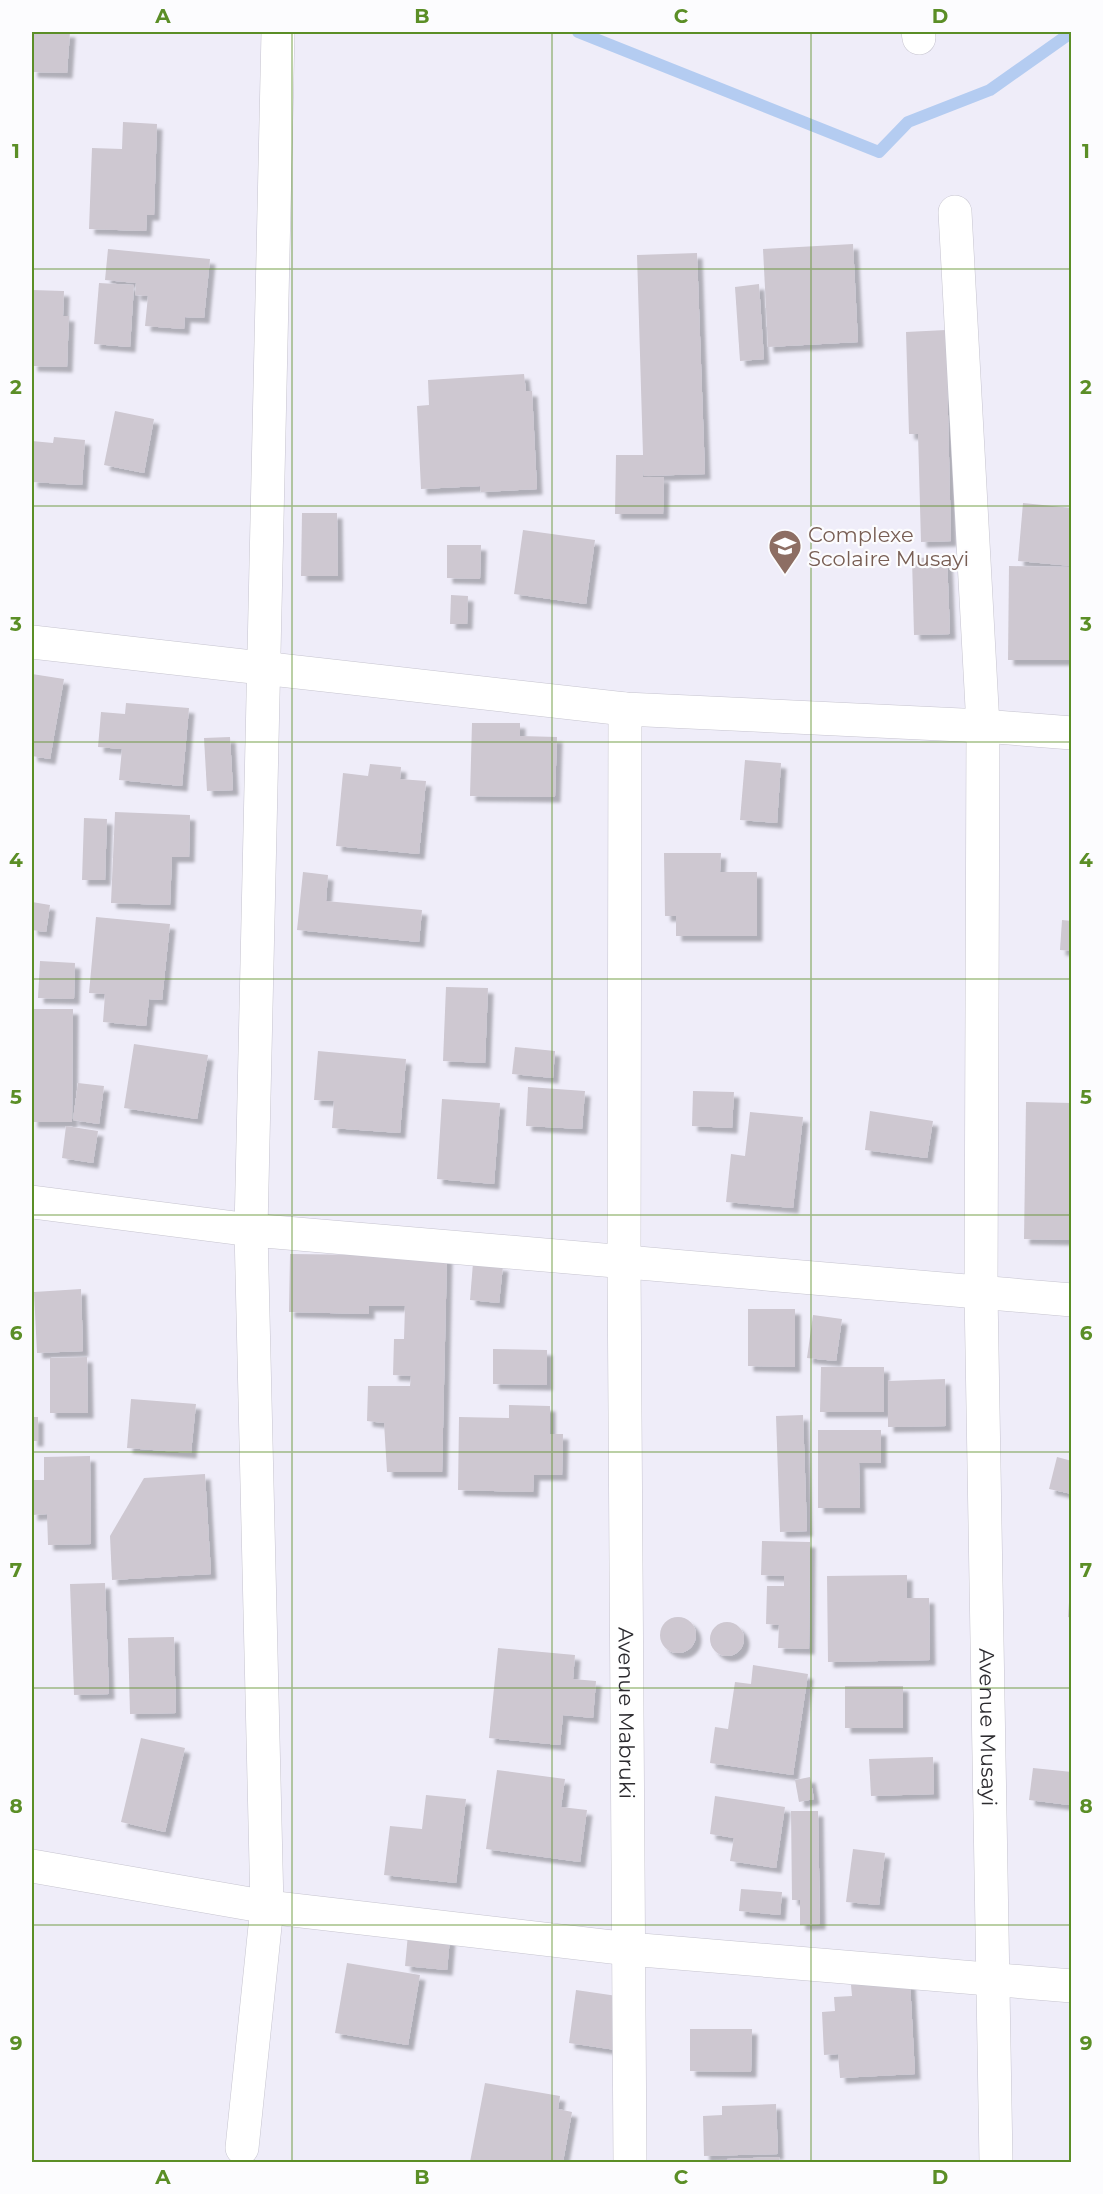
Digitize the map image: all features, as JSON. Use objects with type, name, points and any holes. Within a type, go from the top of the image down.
[{"type":"street","points":[[242,2148],[267,1907],[251,1230],[278,32]]},
{"type":"street","name":"Avenue Musayi","points":[[955,212],[983,726],[981,1292],[996,2163]]},
{"type":"street","points":[[32,642],[625,709],[983,726],[1071,733]]},
{"type":"street","name":"Avenue Mabruki","points":[[625,709],[624,1263],[630,2163]]},
{"type":"street","points":[[32,1202],[251,1230],[1071,1300]]},
{"type":"street","points":[[32,1866],[267,1907],[629,1950],[1071,1986]]},
{"type":"building","points":[[32,32],[70,32],[67,73],[32,72]]},
{"type":"building","points":[[123,122],[157,124],[154,215],[147,215],[146,231],[89,229],[92,148],[122,149]]},
{"type":"building","points":[[853,244],[858,342],[768,347],[763,249]]},
{"type":"building","points":[[108,249],[210,259],[204,318],[185,317],[184,329],[145,326],[148,296],[135,295],[136,283],[105,280]]},
{"type":"building","points":[[697,253],[705,474],[644,476],[643,468],[643,477],[664,477],[663,514],[615,514],[616,455],[643,455],[637,255]]},
{"type":"building","points":[[99,283],[134,285],[130,347],[94,344]]},
{"type":"building","points":[[759,284],[764,359],[740,361],[735,287]]},
{"type":"building","points":[[32,290],[64,291],[63,316],[69,316],[67,367],[32,366]]},
{"type":"building","points":[[946,330],[951,541],[921,542],[918,434],[909,434],[906,332]]},
{"type":"building","points":[[524,374],[526,391],[532,391],[537,489],[481,492],[480,486],[421,489],[417,406],[429,405],[428,380]]},
{"type":"building","points":[[115,411],[154,419],[144,473],[104,465]]},
{"type":"building","points":[[54,437],[85,440],[82,485],[32,482],[32,441],[53,443]]},
{"type":"building","points":[[1023,503],[1072,508],[1072,566],[1018,561]]},
{"type":"building","points":[[302,513],[337,513],[338,576],[301,576]]},
{"type":"building","points":[[523,530],[595,540],[586,604],[514,594]]},
{"type":"building","points":[[447,545],[481,545],[480,579],[447,578]]},
{"type":"building","points":[[947,557],[950,634],[914,635],[912,558]]},
{"type":"building","points":[[1009,566],[1070,567],[1069,660],[1008,660]]},
{"type":"building","points":[[451,595],[468,596],[467,624],[450,624]]},
{"type":"building","points":[[32,674],[64,679],[50,759],[32,756]]},
{"type":"building","points":[[126,703],[189,708],[182,786],[119,780],[122,749],[98,747],[101,712],[125,714]]},
{"type":"building","points":[[472,723],[520,723],[520,736],[557,737],[555,797],[470,796]]},
{"type":"building","points":[[230,737],[233,790],[207,791],[204,738]]},
{"type":"building","points":[[745,760],[781,763],[777,823],[740,820]]},
{"type":"building","points":[[370,764],[401,767],[400,779],[426,781],[419,854],[336,846],[343,773],[368,776]]},
{"type":"building","points":[[115,812],[190,815],[189,857],[172,857],[170,905],[111,903]]},
{"type":"building","points":[[84,818],[107,819],[105,880],[82,880]]},
{"type":"building","points":[[664,853],[721,853],[720,872],[757,872],[757,936],[676,936],[676,916],[665,916]]},
{"type":"building","points":[[303,872],[328,875],[326,901],[422,910],[419,942],[297,930]]},
{"type":"building","points":[[32,902],[50,905],[46,932],[32,930]]},
{"type":"building","points":[[96,917],[170,924],[162,1000],[149,999],[146,1026],[103,1022],[105,994],[89,993]]},
{"type":"building","points":[[1062,920],[1072,921],[1072,951],[1060,950]]},
{"type":"building","points":[[40,961],[75,963],[74,999],[38,998]]},
{"type":"building","points":[[446,987],[488,988],[485,1063],[443,1061]]},
{"type":"building","points":[[32,1009],[73,1009],[72,1122],[32,1122]]},
{"type":"building","points":[[134,1044],[208,1055],[197,1119],[124,1108]]},
{"type":"building","points":[[515,1047],[555,1051],[553,1078],[512,1074]]},
{"type":"building","points":[[318,1051],[406,1059],[400,1133],[332,1128],[334,1101],[314,1100]]},
{"type":"building","points":[[78,1083],[104,1086],[99,1124],[73,1120]]},
{"type":"building","points":[[528,1087],[585,1091],[582,1129],[526,1126]]},
{"type":"building","points":[[693,1091],[734,1092],[732,1128],[692,1126]]},
{"type":"building","points":[[442,1099],[500,1103],[494,1184],[437,1179]]},
{"type":"building","points":[[1026,1102],[1072,1103],[1072,1240],[1024,1239]]},
{"type":"building","points":[[870,1111],[933,1121],[927,1158],[865,1150]]},
{"type":"building","points":[[750,1112],[803,1117],[793,1208],[726,1202],[731,1154],[745,1156]]},
{"type":"building","points":[[66,1126],[98,1131],[93,1163],[62,1158]]},
{"type":"building","points":[[290,1254],[447,1256],[442,1472],[387,1472],[384,1423],[367,1421],[368,1386],[410,1386],[411,1376],[393,1375],[394,1339],[404,1339],[405,1306],[369,1306],[369,1314],[289,1312]]},
{"type":"building","points":[[473,1263],[503,1266],[499,1303],[470,1300]]},
{"type":"building","points":[[81,1289],[83,1351],[37,1353],[34,1292]]},
{"type":"building","points":[[748,1309],[795,1309],[795,1367],[748,1366]]},
{"type":"building","points":[[813,1315],[842,1319],[836,1361],[807,1358]]},
{"type":"building","points":[[493,1349],[547,1350],[547,1385],[493,1384]]},
{"type":"building","points":[[87,1357],[88,1413],[50,1413],[50,1358]]},
{"type":"building","points":[[821,1367],[884,1367],[884,1412],[820,1412]]},
{"type":"building","points":[[945,1379],[946,1426],[888,1427],[888,1381]]},
{"type":"building","points":[[131,1399],[196,1404],[191,1453],[127,1448]]},
{"type":"building","points":[[509,1405],[550,1406],[550,1434],[563,1434],[562,1475],[534,1475],[533,1492],[458,1490],[459,1417],[509,1418]]},
{"type":"building","points":[[803,1415],[807,1531],[780,1532],[776,1416]]},
{"type":"building","points":[[32,1417],[38,1417],[38,1441],[32,1441]]},
{"type":"building","points":[[818,1430],[881,1430],[881,1463],[859,1463],[860,1508],[818,1508]]},
{"type":"building","points":[[90,1456],[91,1544],[48,1545],[47,1514],[32,1515],[32,1480],[44,1480],[44,1457]]},
{"type":"building","points":[[1057,1457],[1072,1461],[1072,1494],[1049,1489]]},
{"type":"building","points":[[205,1474],[211,1574],[112,1580],[110,1536],[144,1478]]},
{"type":"building","points":[[762,1541],[810,1542],[809,1649],[778,1648],[779,1625],[766,1624],[767,1586],[784,1586],[784,1576],[761,1575]]},
{"type":"building","points":[[907,1575],[907,1598],[929,1598],[930,1660],[828,1662],[827,1576]]},
{"type":"building","points":[[105,1583],[109,1694],[74,1695],[70,1584]]},
{"type":"building","points":[[1070,1587],[1072,1587],[1072,1618],[1068,1617]]},
{"type":"building","points":[[678,1617],[691,1622],[696,1635],[691,1648],[678,1653],[665,1648],[660,1635],[665,1622]]},
{"type":"building","points":[[727,1622],[739,1627],[744,1639],[739,1651],[727,1656],[715,1651],[710,1639],[715,1627]]},
{"type":"building","points":[[174,1637],[176,1713],[130,1714],[128,1638]]},
{"type":"building","points":[[498,1648],[575,1655],[573,1679],[596,1681],[593,1718],[563,1715],[560,1745],[489,1738]]},
{"type":"building","points":[[753,1665],[808,1674],[793,1775],[710,1763],[715,1727],[728,1729],[735,1682],[751,1684]]},
{"type":"building","points":[[845,1686],[903,1686],[903,1728],[845,1728]]},
{"type":"building","points":[[141,1738],[185,1748],[165,1832],[121,1822]]},
{"type":"building","points":[[933,1757],[934,1794],[871,1796],[869,1759]]},
{"type":"building","points":[[1033,1768],[1072,1772],[1069,1805],[1029,1800]]},
{"type":"building","points":[[497,1770],[565,1779],[561,1807],[587,1810],[580,1862],[486,1849]]},
{"type":"building","points":[[810,1777],[814,1799],[799,1802],[795,1780]]},
{"type":"building","points":[[426,1795],[466,1799],[456,1883],[384,1875],[390,1826],[422,1829]]},
{"type":"building","points":[[715,1796],[785,1807],[776,1868],[730,1861],[734,1838],[710,1834]]},
{"type":"building","points":[[791,1811],[818,1811],[820,1924],[800,1925],[800,1900],[792,1900]]},
{"type":"building","points":[[853,1849],[885,1853],[879,1905],[846,1902]]},
{"type":"building","points":[[741,1889],[782,1892],[780,1915],[739,1911]]},
{"type":"building","points":[[408,1934],[450,1938],[447,1970],[405,1966]]},
{"type":"building","points":[[347,1963],[420,1975],[408,2045],[335,2033]]},
{"type":"building","points":[[910,1982],[915,2074],[840,2078],[838,2054],[824,2055],[822,2012],[835,2011],[834,1997],[852,1996],[851,1985]]},
{"type":"building","points":[[576,1990],[624,1997],[616,2050],[569,2043]]},
{"type":"building","points":[[690,2029],[752,2029],[751,2072],[690,2071]]},
{"type":"building","points":[[485,2083],[560,2096],[558,2109],[572,2112],[563,2162],[470,2162]]},
{"type":"building","points":[[776,2104],[778,2154],[704,2156],[703,2116],[722,2115],[722,2106]]},
{"type":"building","points":[[779,2157],[780,2162],[727,2162],[727,2159]]},
{"type":"waterway","points":[[578,32],[879,152],[908,122],[990,90],[1072,32]]},
{"type":"place","name":"Complexe Scolaire Musayi","points":[[785,575]]}]
